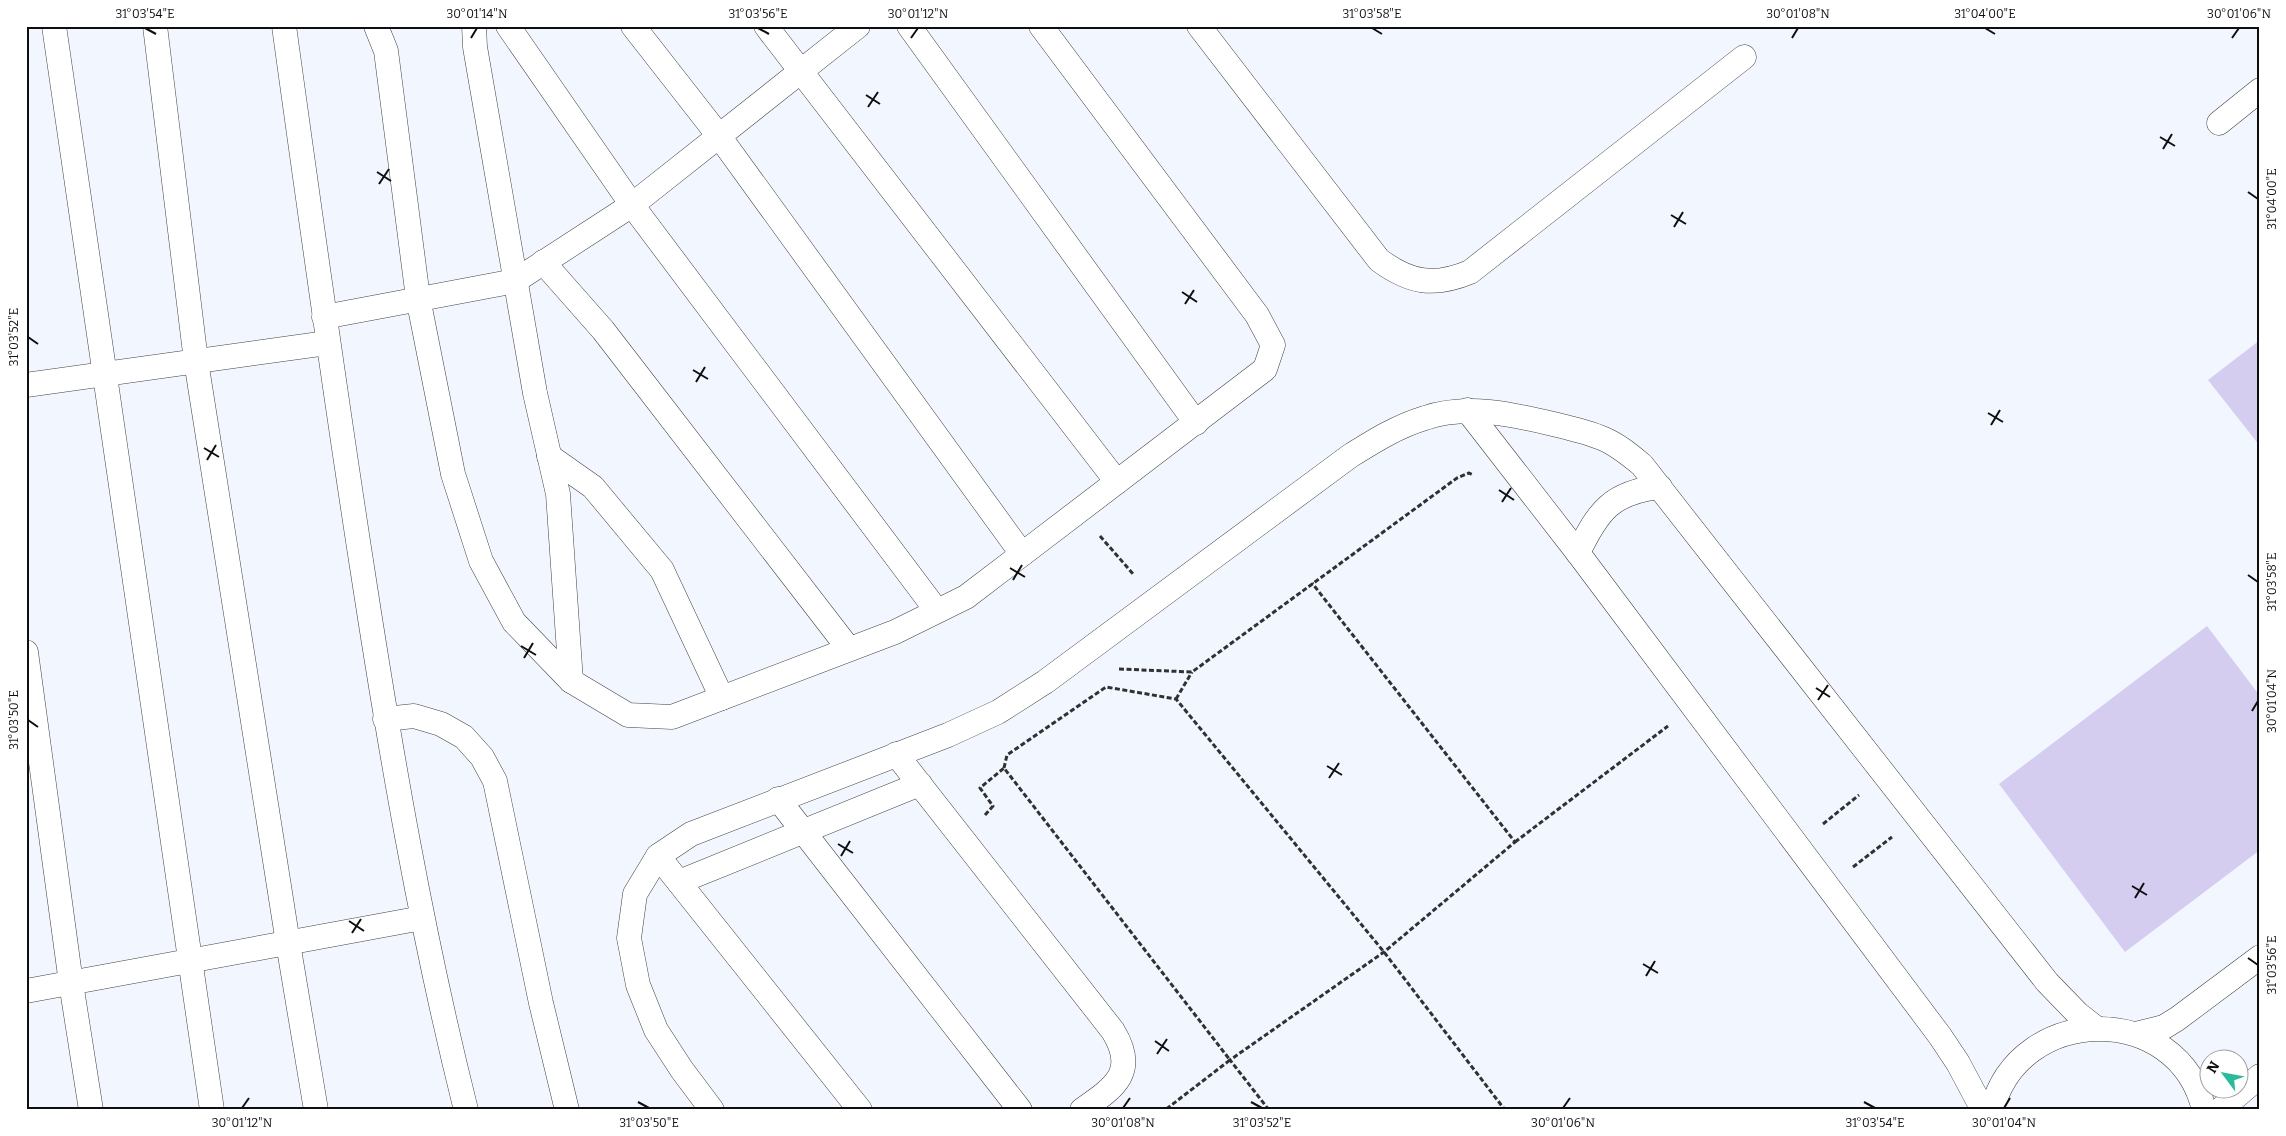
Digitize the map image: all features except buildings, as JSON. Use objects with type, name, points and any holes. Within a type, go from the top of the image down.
[{"type":"lane","points":[[54,26],[212,1110]]},
{"type":"lane","points":[[155,26],[196,361],[316,1110]]},
{"type":"lane","points":[[284,26],[327,343],[385,719],[422,918],[446,1033],[466,1110]]},
{"type":"lane","points":[[376,26],[386,51],[418,298],[453,474],[481,561],[514,622],[571,681],[628,715],[672,717],[895,632],[966,597],[1265,369],[1273,345],[1257,315],[1041,26]]},
{"type":"lane","points":[[474,26],[475,46],[535,393],[558,494],[571,681]]},
{"type":"lane","points":[[508,26],[632,205],[937,611]]},
{"type":"lane","points":[[634,26],[719,136],[1022,554]]},
{"type":"lane","points":[[766,26],[1117,482]]},
{"type":"lane","points":[[324,317],[515,280],[632,205],[858,26]]},
{"type":"lane","points":[[909,26],[1196,422]]},
{"type":"lane","points":[[1199,26],[1379,260],[1409,278],[1426,281],[1441,281],[1470,272],[1744,57]]},
{"type":"lane","points":[[2219,123],[2260,90]]},
{"type":"lane","points":[[543,262],[603,330],[849,649]]},
{"type":"lane","points":[[26,385],[327,343]]},
{"type":"lane","points":[[1467,410],[1578,553],[1940,1036],[1958,1063],[1983,1110]]},
{"type":"lane","points":[[712,1110],[682,1070],[656,1030],[638,985],[630,938],[635,894],[658,856],[691,834],[948,735],[998,712],[1044,682],[1350,456],[1387,434],[1426,417],[1467,410],[1512,414],[1584,432],[1605,439],[1625,451],[1642,465],[2047,982],[2078,1014],[2096,1028]]},
{"type":"lane","points":[[549,456],[593,488],[662,570],[722,698]]},
{"type":"lane","points":[[1578,553],[1602,511],[1619,497],[1632,492],[1660,487]]},
{"type":"lane","points":[[26,652],[71,983],[91,1110]]},
{"type":"lane","points":[[385,719],[414,716],[448,728],[464,737],[482,757],[495,780],[541,1003],[567,1110]]},
{"type":"lane","points":[[896,754],[1113,1031],[1123,1047],[1124,1064],[1119,1081],[1082,1110]]},
{"type":"lane","points":[[679,882],[920,784]]},
{"type":"lane","points":[[778,799],[1020,1110]]},
{"type":"lane","points":[[658,856],[860,1110]]},
{"type":"lane","points":[[26,991],[422,918]]},
{"type":"lane","points":[[2136,1034],[2164,1027],[2177,1019],[2260,957]]},
{"type":"lane","points":[[1992,1110],[2004,1080],[2034,1048],[2054,1037],[2074,1030],[2096,1028],[2116,1029],[2136,1034],[2157,1045],[2176,1060],[2191,1079],[2204,1110]]},
{"type":"lane","points":[[2220,1110],[2260,1076]]},
{"type":"path","points":[[1176,699],[1192,672],[1312,583],[1457,478],[1469,473],[1476,478]]},
{"type":"path","points":[[1078,511],[1155,600]]},
{"type":"path","points":[[1312,583],[1515,842]]},
{"type":"path","points":[[1092,647],[1114,669],[1192,672]]},
{"type":"path","points":[[962,839],[993,806],[980,788],[1004,768],[1007,754],[1106,687],[1176,699],[1384,952],[1505,1110]]},
{"type":"path","points":[[1165,1110],[1230,1060],[1384,952],[1515,842],[1694,708]]},
{"type":"path","points":[[1663,717],[1675,733]]},
{"type":"path","points":[[1004,768],[1268,1110]]},
{"type":"path","points":[[1796,845],[1885,774]]},
{"type":"path","points":[[1828,886],[1918,817]]},
{"type":"shaded area","points":[[2260,340],[2260,446],[2208,380]]},
{"type":"shaded area","points":[[2207,626],[2260,696],[2260,850],[2125,952],[1999,784]]}]
